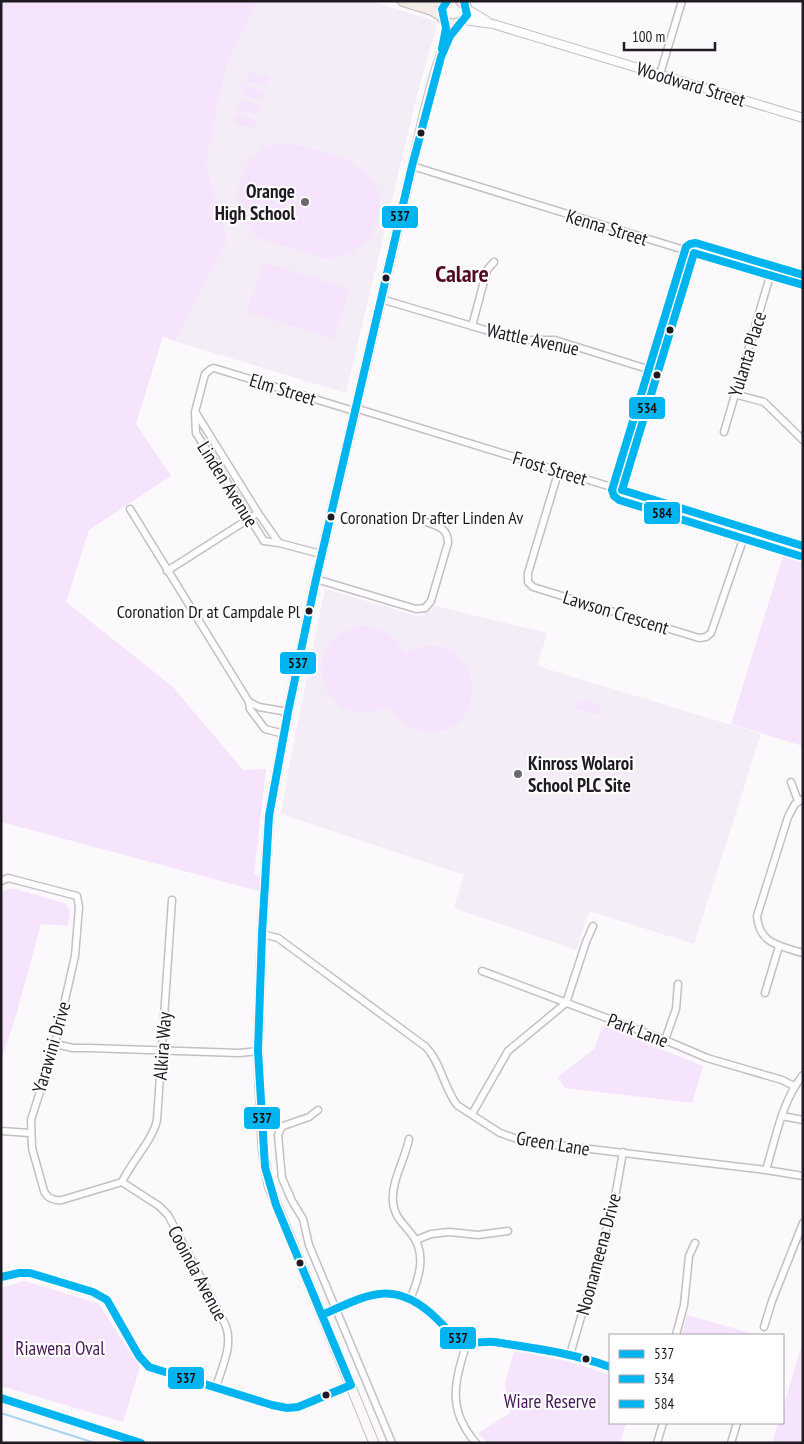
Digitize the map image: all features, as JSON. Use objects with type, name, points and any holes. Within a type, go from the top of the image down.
[{"type":"highway","points":[[403,1],[432,10],[451,24],[461,22],[467,15],[464,4]]},
{"type":"highway","points":[[428,1],[446,1]]},
{"type":"highway","points":[[444,18],[442,7],[446,1]]},
{"type":"main road","points":[[374,1443],[269,1186],[264,1151],[258,1050],[262,934],[269,816],[288,712],[354,410],[412,166],[441,57],[446,28],[444,18]]},
{"type":"main road","points":[[441,57],[450,36],[461,22]]},
{"type":"street","points":[[660,74],[682,1]]},
{"type":"street","name":"Woodward Street","points":[[464,4],[493,24]]},
{"type":"street","name":"Woodward Street","points":[[461,22],[493,24],[803,118]]},
{"type":"street","name":"Kenna Street","points":[[412,166],[694,254],[803,285]]},
{"type":"street","points":[[622,490],[694,254]]},
{"type":"street","points":[[472,326],[487,270],[494,262]]},
{"type":"street","name":"Yulanta Place","points":[[724,432],[770,276]]},
{"type":"street","name":"Wattle Avenue","points":[[381,299],[519,340],[556,340],[657,372]]},
{"type":"street","name":"Elm Street","points":[[210,369],[218,369],[354,410]]},
{"type":"street","name":"Linden Avenue","points":[[210,369],[205,374],[195,412],[196,433],[264,541],[321,554]]},
{"type":"street","points":[[734,394],[764,402],[803,440]]},
{"type":"street","name":"Frost Street","points":[[354,410],[559,470],[803,546]]},
{"type":"street","name":"Linden Avenue","points":[[195,412],[258,514],[279,543]]},
{"type":"street","name":"Lawson Crescent","points":[[559,470],[528,573],[528,582],[533,587],[699,638],[706,637],[711,633],[747,528]]},
{"type":"street","points":[[130,509],[249,702],[250,709],[265,729],[284,734]]},
{"type":"street","points":[[167,571],[258,514]]},
{"type":"street","points":[[316,579],[416,609],[425,608],[430,601],[448,543],[448,533],[440,527],[426,522]]},
{"type":"street","points":[[249,702],[259,707],[288,712]]},
{"type":"street","points":[[790,782],[801,800],[792,807],[788,816],[757,916],[762,935],[770,942],[803,953]]},
{"type":"street","name":"Yarawini Drive","points":[[1,881],[8,878],[77,896],[79,907],[76,950],[55,1044],[33,1110],[30,1134],[44,1191],[52,1199],[62,1200],[122,1182]]},
{"type":"street","name":"Alkira Way","points":[[122,1182],[128,1169],[157,1124],[172,900]]},
{"type":"street","points":[[472,1114],[508,1052],[566,1003],[593,926]]},
{"type":"street","name":"Green Lane","points":[[262,934],[278,938],[426,1048],[432,1054],[452,1099],[457,1105],[500,1133],[523,1141],[803,1176]]},
{"type":"street","points":[[764,993],[779,946]]},
{"type":"street","name":"Park Lane","points":[[482,971],[665,1040],[707,1058],[782,1080],[794,1086]]},
{"type":"street","points":[[665,1040],[676,1009],[678,984]]},
{"type":"street","points":[[55,1044],[73,1048],[239,1053],[258,1050]]},
{"type":"street","points":[[766,1170],[787,1099],[803,1075]]},
{"type":"street","points":[[318,1110],[309,1117],[283,1126],[280,1130],[278,1136],[281,1171],[285,1186],[303,1220],[309,1245],[392,1443]]},
{"type":"street","points":[[782,1116],[803,1120]]},
{"type":"street","points":[[1,1131],[30,1134]]},
{"type":"street","points":[[409,1139],[406,1155],[394,1186],[393,1204],[400,1220],[416,1240],[420,1250],[421,1265],[411,1297]]},
{"type":"street","name":"Noonameena Drive","points":[[570,1354],[614,1203],[623,1152]]},
{"type":"street","name":"Cooinda Avenue","points":[[122,1182],[159,1206],[168,1215],[227,1327],[228,1347],[216,1387]]},
{"type":"street","points":[[764,1327],[772,1301],[803,1223]]},
{"type":"street","points":[[416,1240],[431,1234],[450,1232],[478,1235],[508,1231]]},
{"type":"street","points":[[676,1334],[684,1305],[689,1256],[695,1243]]},
{"type":"street","points":[[1,1277],[19,1273],[30,1273],[93,1292],[107,1300],[139,1356],[149,1367],[286,1408],[298,1407],[351,1386]]},
{"type":"street","points":[[322,1315],[360,1298],[377,1293],[396,1293],[411,1297],[428,1309],[443,1326],[467,1342],[484,1341],[570,1354],[609,1367]]},
{"type":"street","points":[[467,1342],[456,1377],[456,1404],[462,1425],[476,1443]]},
{"type":"street","points":[[1,1398],[142,1443]]},
{"type":"street","points":[[657,1443],[663,1424]]},
{"type":"street","points":[[731,1443],[737,1424]]},
{"type":"shaded area","name":"Orange High School","points":[[258,1],[371,1],[435,21],[436,28],[417,95],[346,393],[174,341],[228,240],[206,163],[227,63]]},
{"type":"shaded area","name":"Kinross Wolaroi School PLC Site","points":[[325,589],[421,617],[432,605],[547,633],[537,666],[761,734],[694,944],[589,911],[576,950],[454,908],[464,875],[281,814]]},
{"type":"green space","points":[[1,1],[258,1],[227,63],[206,163],[228,240],[174,341],[163,336],[136,424],[171,476],[89,530],[66,602],[172,686],[243,770],[266,769],[254,874],[260,876],[259,891],[1,822]]},
{"type":"green space","points":[[248,72],[269,78],[266,87],[245,81]]},
{"type":"green space","points":[[244,85],[265,92],[262,101],[241,94]]},
{"type":"green space","points":[[240,100],[261,106],[258,115],[237,109]]},
{"type":"green space","points":[[236,113],[257,120],[254,129],[233,123]]},
{"type":"green space","points":[[290,143],[347,159],[365,171],[378,190],[380,206],[377,223],[370,237],[352,252],[330,260],[267,241],[255,236],[245,219],[237,199],[239,181],[249,160],[267,146]]},
{"type":"green space","points":[[263,262],[349,289],[334,339],[247,312]]},
{"type":"green space","points":[[784,553],[803,559],[803,746],[731,724]]},
{"type":"green space","points":[[369,626],[390,635],[398,642],[404,653],[429,645],[449,650],[463,662],[471,680],[471,699],[464,717],[448,729],[424,732],[413,729],[403,723],[394,715],[389,705],[375,711],[360,712],[344,708],[333,699],[325,687],[322,673],[323,659],[328,645],[338,634],[353,627]]},
{"type":"green space","points":[[578,700],[601,706],[599,715],[576,709]]},
{"type":"green space","points":[[11,888],[65,903],[70,910],[68,926],[41,924],[15,1019],[1,1060],[1,892]]},
{"type":"green space","points":[[603,1026],[703,1066],[692,1103],[565,1088],[558,1077],[594,1049]]},
{"type":"green space","name":"Riawena Oval","points":[[24,1281],[98,1303],[140,1367],[123,1422],[1,1386],[1,1288]]},
{"type":"green space","points":[[687,1315],[754,1334],[682,1334]]},
{"type":"green space","points":[[803,1341],[803,1443],[772,1443],[778,1424],[784,1424],[784,1405]]},
{"type":"green space","name":"Wiare Reserve","points":[[514,1351],[567,1361],[609,1375],[609,1424],[626,1424],[620,1443],[488,1443],[478,1433],[510,1413],[505,1384]]},
{"type":"waterway","points":[[1,1413],[95,1443]]},
{"type":"transit line","name":"537","points":[[442,49],[446,28],[442,9],[447,1]]},
{"type":"transit line","name":"537","points":[[1,1277],[19,1273],[30,1273],[93,1292],[107,1300],[139,1356],[149,1367],[272,1405],[287,1408],[298,1407],[351,1385],[276,1205],[265,1167],[258,1051],[269,816],[288,712],[316,579],[412,166],[441,57],[450,36],[467,15],[464,1]]},
{"type":"transit line","name":"584","points":[[800,556],[619,500],[614,496],[612,490],[686,247],[696,243],[803,275]]},
{"type":"transit line","name":"534","points":[[803,285],[694,253],[622,490],[803,546]]},
{"type":"transit line","name":"537","points":[[322,1315],[368,1296],[395,1294],[408,1298],[422,1306],[454,1336],[467,1342],[494,1342],[538,1349],[582,1358],[609,1367]]},
{"type":"transit line","name":"537","points":[[1,1398],[141,1443]]},
{"type":"place","name":"Orange High School","points":[[305,202]]},
{"type":"place","name":"Coronation Dr after Linden Av","points":[[331,517]]},
{"type":"place","name":"Coronation Dr at Campdale Pl","points":[[309,611]]},
{"type":"place","name":"Kinross Wolaroi School PLC Site","points":[[518,774]]},
{"type":"district","name":"Calare","points":[[462,273]]}]
